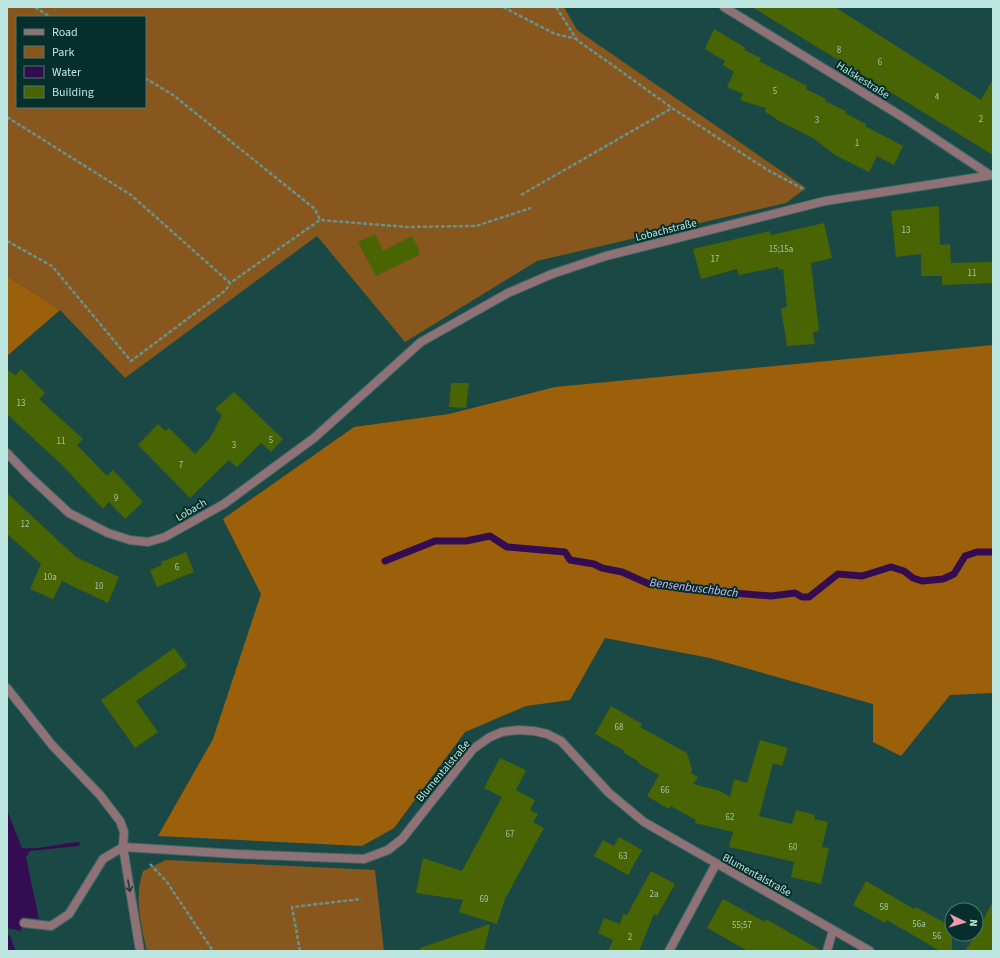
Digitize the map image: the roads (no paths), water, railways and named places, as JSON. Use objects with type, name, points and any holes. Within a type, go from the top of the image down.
[{"type":"street","name":"Halskestraße","points":[[724,7],[901,116],[991,175]]},
{"type":"street","name":"Lobachstraße","points":[[375,384],[421,342],[508,292],[552,274],[606,256],[825,201],[991,175]]},
{"type":"street","name":"Lobach","points":[[7,453],[28,475],[69,513],[108,533],[130,540],[148,542],[165,537],[224,504],[314,438],[375,384]]},
{"type":"street","points":[[7,688],[52,746],[100,796],[120,821],[124,832],[123,847],[140,951]]},
{"type":"street","name":"Blumentalstraße","points":[[123,847],[236,854],[364,859],[388,850],[402,839],[473,750],[490,737],[518,730],[534,730],[547,734],[560,741],[609,793],[644,822],[870,951]]},
{"type":"street","points":[[24,923],[51,926],[69,914],[103,859],[123,847]]},
{"type":"street","points":[[669,951],[716,864]]},
{"type":"street","points":[[827,951],[833,930]]},
{"type":"water","points":[[7,810],[22,848],[36,848],[80,842],[79,846],[30,851],[26,857],[39,919],[22,917],[21,931],[7,928]]},
{"type":"waterway","name":"Bensenbuschbach","points":[[385,561],[435,541],[466,541],[490,536],[507,547],[565,552],[570,560],[594,564],[602,568],[622,572],[649,584],[656,583],[685,589],[771,596],[795,593],[802,597],[809,597],[838,574],[862,576],[891,567],[904,571],[913,578],[922,581],[943,579],[954,574],[965,556],[977,552],[993,552]]},
{"type":"waterway","points":[[7,938],[12,951]]}]
